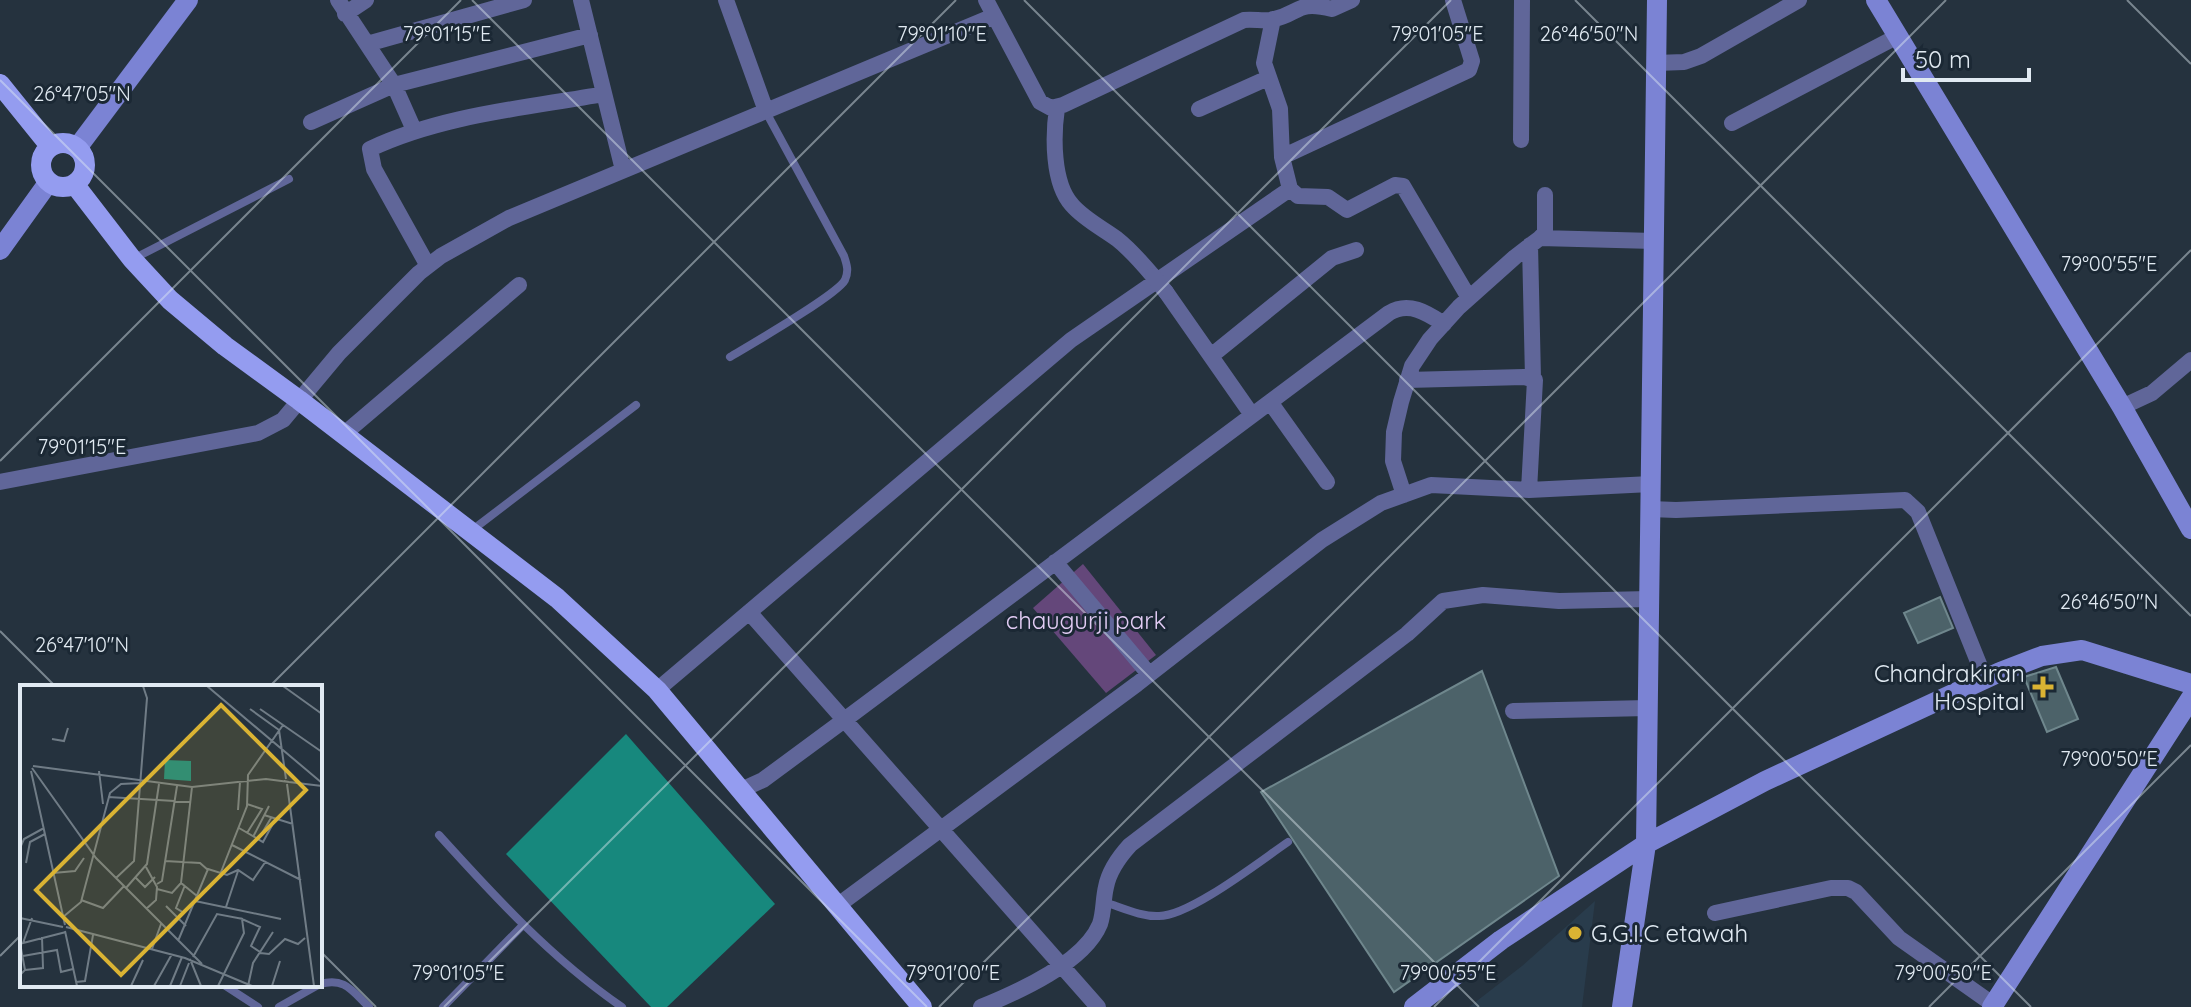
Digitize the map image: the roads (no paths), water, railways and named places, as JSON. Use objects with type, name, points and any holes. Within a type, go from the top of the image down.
[{"type":"main road","points":[[0,84],[50,146]]},
{"type":"main road","points":[[64,143],[77,148],[84,160],[84,174],[75,185],[61,188],[48,183],[40,171],[41,157],[50,146],[64,143]]},
{"type":"main road","points":[[75,185],[132,259],[170,300],[225,346],[557,598],[657,690],[922,1007]]},
{"type":"street","points":[[77,148],[188,0]]},
{"type":"street","points":[[366,0],[342,7],[394,85],[414,130]]},
{"type":"street","points":[[367,44],[524,0]]},
{"type":"street","points":[[581,0],[623,170]]},
{"type":"street","points":[[726,0],[766,111]]},
{"type":"street","points":[[986,0],[1040,102],[1051,108],[1057,108],[1238,22],[1273,19],[1304,2],[1316,1],[1332,9],[1352,0]]},
{"type":"street","points":[[1282,157],[1469,70],[1472,61],[1453,0]]},
{"type":"street","points":[[1521,140],[1522,0]]},
{"type":"street","points":[[1622,1007],[1646,844],[1657,0]]},
{"type":"street","points":[[1656,63],[1684,62],[1701,56],[1799,0]]},
{"type":"street","points":[[1876,0],[2122,407],[2191,529]]},
{"type":"street","points":[[0,482],[258,433],[283,420],[339,353],[428,266],[509,218],[994,16]]},
{"type":"street","points":[[1273,19],[1264,58],[1280,109],[1282,157],[1290,189],[1298,196],[1331,198],[1347,210],[1395,185],[1403,186],[1469,298]]},
{"type":"street","points":[[311,122],[394,85],[590,35]]},
{"type":"street","points":[[1732,123],[1898,36]]},
{"type":"street","points":[[1199,109],[1268,78]]},
{"type":"street","points":[[428,266],[374,169],[370,149],[414,130],[604,94]]},
{"type":"street","points":[[1057,108],[1054,153],[1064,193],[1071,204],[1121,242],[1153,276],[1252,415]]},
{"type":"street","points":[[0,250],[48,183]]},
{"type":"street","points":[[657,690],[1071,340],[1290,189]]},
{"type":"street","points":[[1404,495],[1393,461],[1394,432],[1412,366],[1444,324],[1469,298],[1545,233],[1545,195]]},
{"type":"street","points":[[1535,241],[1654,241]]},
{"type":"street","points":[[1529,490],[1536,382],[1533,378],[1535,241]]},
{"type":"street","points":[[1211,356],[1332,258],[1356,250]]},
{"type":"street","points":[[344,434],[519,285]]},
{"type":"street","points":[[741,790],[763,780],[1396,309],[1412,308],[1444,324]]},
{"type":"street","points":[[2122,407],[2152,393],[2191,360]]},
{"type":"street","points":[[1407,380],[1533,378]]},
{"type":"street","points":[[1270,402],[1327,482]]},
{"type":"street","points":[[837,906],[1149,674],[1322,540],[1381,503],[1431,485],[1529,490],[1651,484]]},
{"type":"street","points":[[1650,509],[1905,500],[1918,512],[1985,679]]},
{"type":"street","points":[[1055,562],[1149,674]]},
{"type":"street","points":[[981,1007],[1025,989],[1060,966],[1086,943],[1098,928],[1106,883],[1118,858],[1130,845],[1407,634],[1443,601],[1483,595],[1559,601],[1649,599]]},
{"type":"street","points":[[749,612],[1098,1007]]},
{"type":"street","points":[[1414,1007],[1501,940],[1646,844],[1765,781],[1985,679],[2042,656],[2082,650],[2191,684]]},
{"type":"street","points":[[1715,913],[1831,888],[1848,888],[1856,892],[1899,938],[1993,1006],[2191,698]]},
{"type":"street","points":[[1513,711],[1648,708]]},
{"type":"lane","points":[[730,357],[828,295],[843,283],[848,269],[844,256],[766,111]]},
{"type":"lane","points":[[132,259],[289,179]]},
{"type":"lane","points":[[470,531],[636,405]]},
{"type":"lane","points":[[439,835],[523,925],[622,1007]]},
{"type":"lane","points":[[1104,902],[1151,916],[1173,914],[1231,881],[1288,842]]},
{"type":"lane","points":[[443,1007],[523,925]]},
{"type":"lane","points":[[322,983],[333,980],[343,983],[369,1007]]},
{"type":"lane","points":[[227,987],[258,1007]]},
{"type":"lane","points":[[279,1007],[314,987]]},
{"type":"place","name":"Chandrakiran Hospital","points":[[2043,687]]},
{"type":"place","name":"G.G.I.C etawah","points":[[1575,933]]},
{"type":"park label","name":"chaugurji park","points":[[1086,620]]}]
